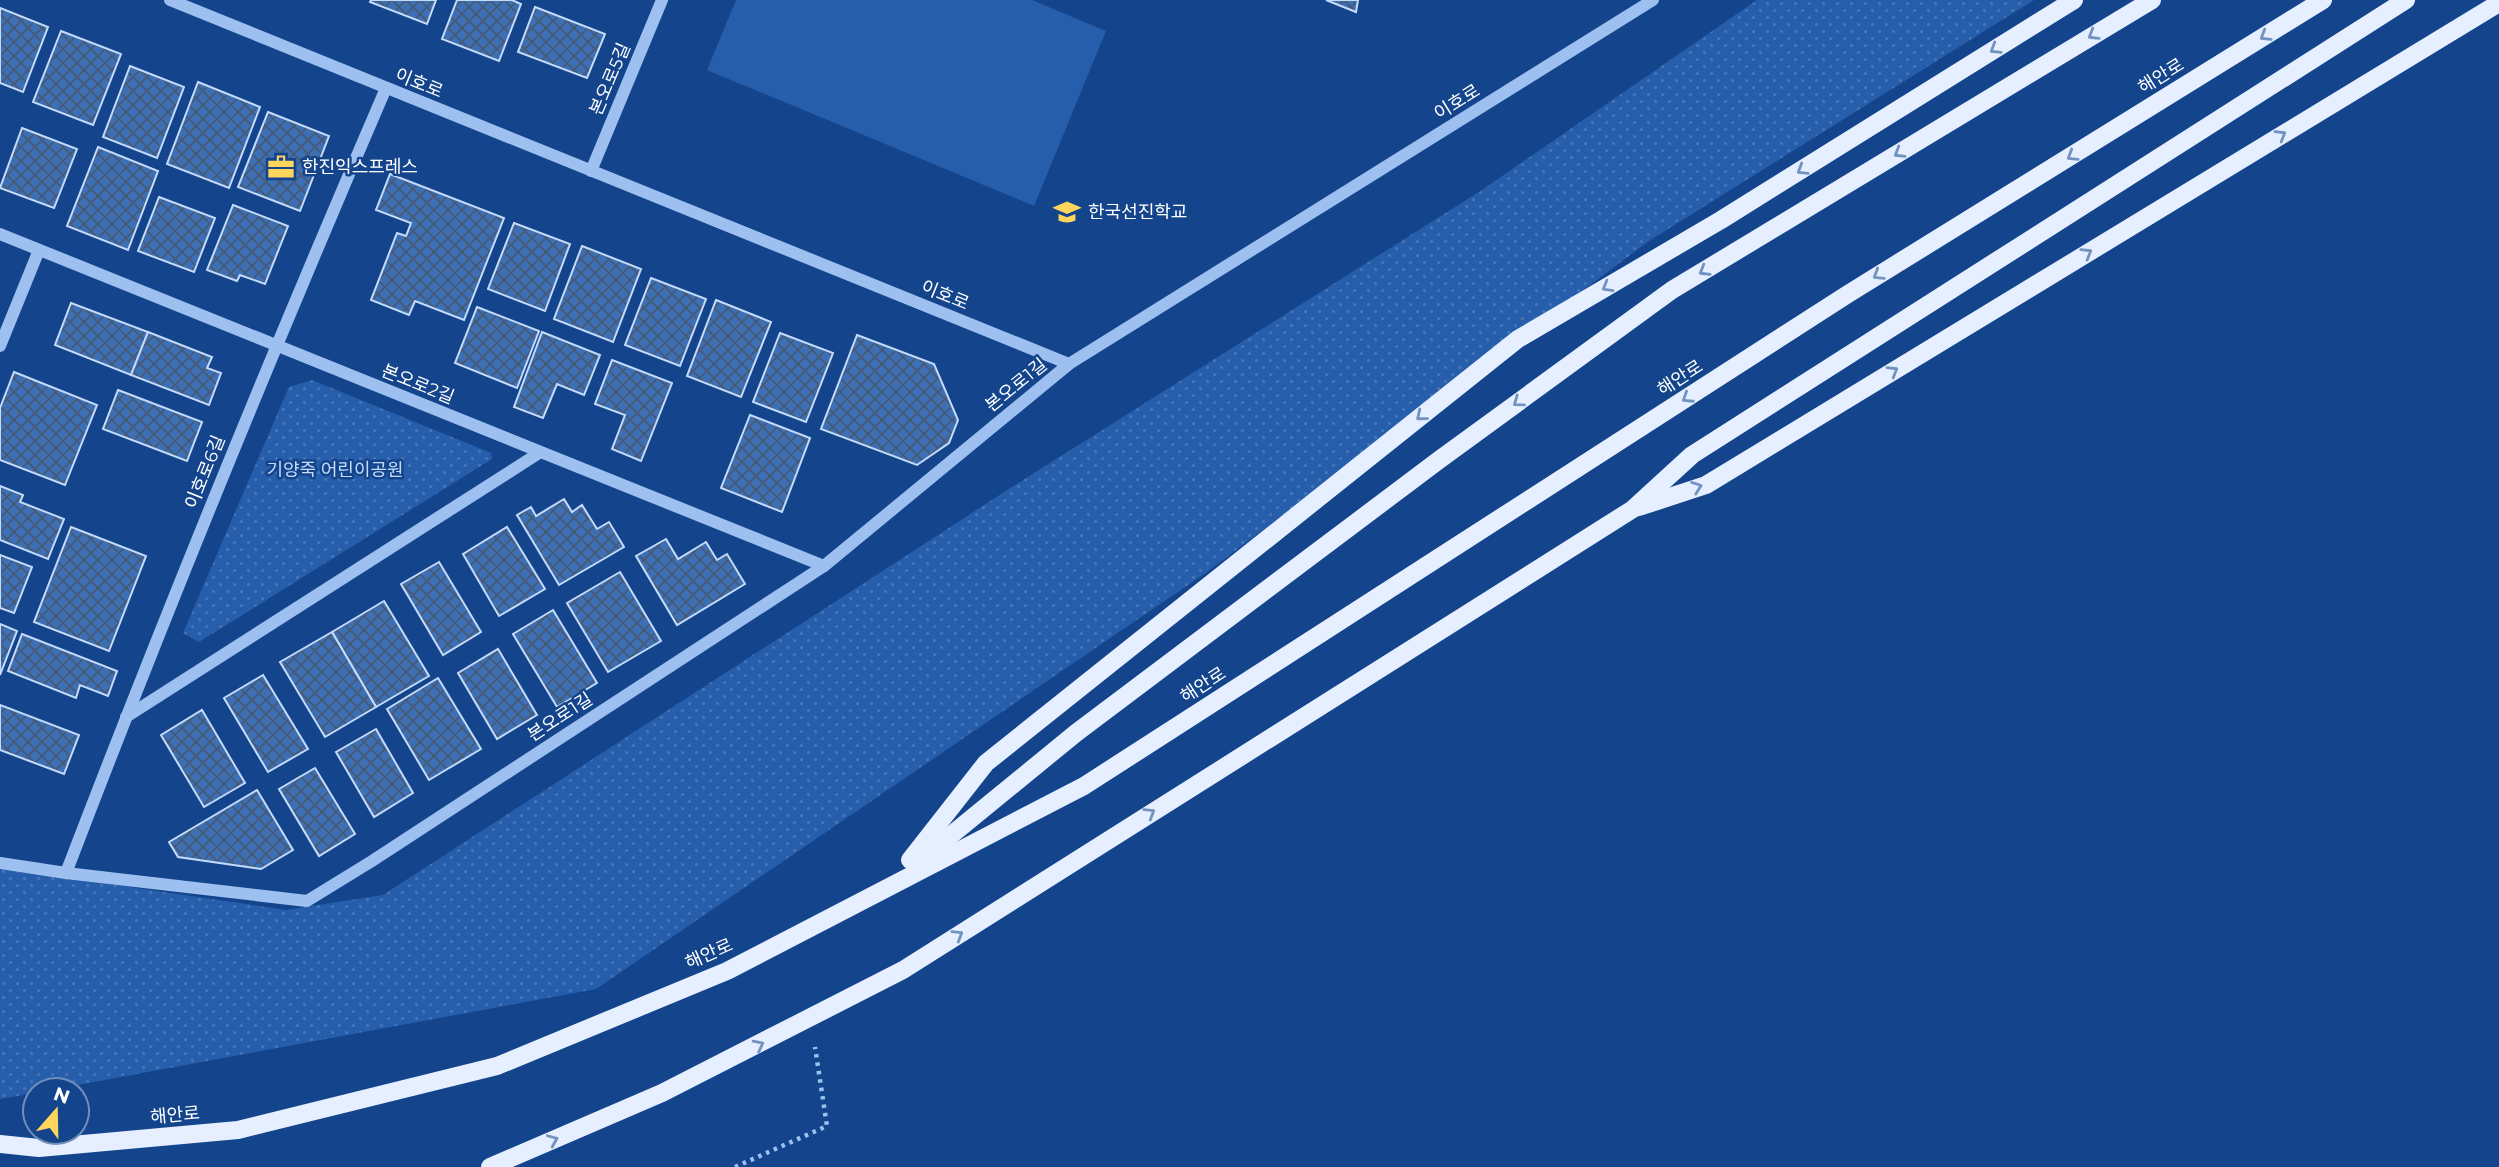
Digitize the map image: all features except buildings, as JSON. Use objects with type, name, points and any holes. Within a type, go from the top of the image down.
[{"type":"main road","points":[[891,885],[986,762],[1518,339],[1721,220],[2074,0]]},
{"type":"main road","points":[[891,885],[1076,733],[1439,460],[1672,290],[2152,0]]},
{"type":"main road","name":"해안로","points":[[0,1144],[39,1148],[238,1130],[497,1066],[727,971],[1084,786],[1848,294],[2323,0]]},
{"type":"main road","points":[[490,1167],[662,1093],[903,970],[1633,509],[1692,455],[2406,0]]},
{"type":"main road","points":[[1633,509],[1706,485],[2499,3]]},
{"type":"street","name":"이호로","points":[[170,0],[1069,364],[1653,0]]},
{"type":"street","name":"본오로5길","points":[[591,171],[662,0]]},
{"type":"street","name":"이호로6길","points":[[66,873],[125,717],[275,345],[386,88]]},
{"type":"street","name":"본오로2길","points":[[0,234],[824,566]]},
{"type":"street","points":[[0,346],[39,250]]},
{"type":"street","name":"본오로1길","points":[[0,863],[307,901],[824,566],[1069,364]]},
{"type":"street","points":[[125,717],[539,453]]},
{"type":"path","points":[[735,1167],[827,1126],[811,1019]]},
{"type":"green space","points":[[736,0],[1032,0],[1106,31],[1034,206],[707,70]]},
{"type":"green space","points":[[1757,0],[2034,0],[1649,241],[1207,572],[596,989],[91,1082],[91,1076],[21,1076],[21,1095],[0,1099],[0,868],[286,910],[383,895],[1012,487],[1482,190]]},
{"type":"green space","name":"기양죽 어린이공원","points":[[312,380],[491,453],[492,459],[199,642],[183,633],[289,387]]},
{"type":"place","name":"한진익스프레스","points":[[281,167]]},
{"type":"place","name":"한국선진학교","points":[[1067,212]]}]
